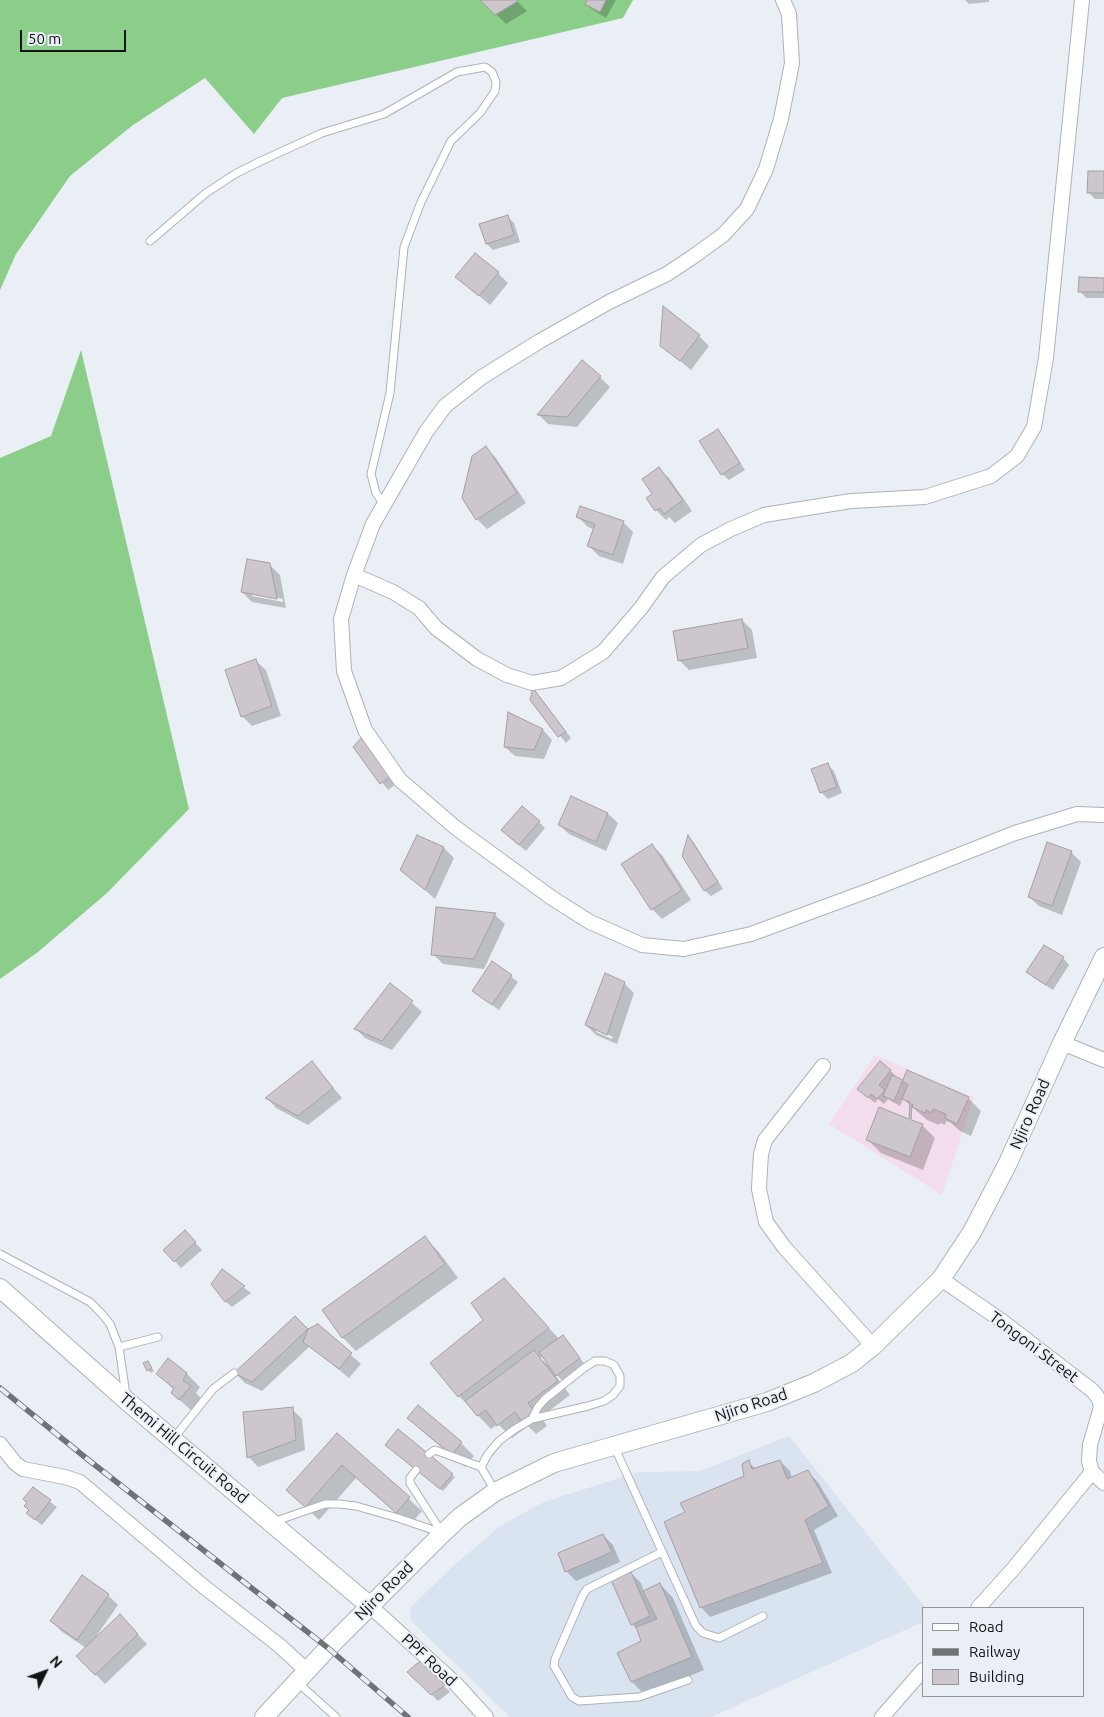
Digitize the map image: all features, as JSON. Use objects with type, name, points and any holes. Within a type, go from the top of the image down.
[{"type":"street","points":[[783,0],[789,14],[792,63],[781,119],[766,169],[747,209],[723,236],[667,274],[609,302],[540,341],[482,376],[445,406],[426,432],[373,524],[340,619],[344,671],[365,730],[400,780],[456,828],[552,898],[590,922],[642,945],[684,949],[751,934],[873,889],[1016,832],[1077,814],[1104,815]]},
{"type":"street","points":[[354,575],[393,592],[419,608],[436,628],[477,659],[508,675],[532,682],[561,678],[603,652],[641,608],[663,578],[701,545],[731,529],[764,515],[850,501],[925,497],[991,476],[1017,456],[1034,428],[1046,358],[1082,0]]},
{"type":"street","name":"Njiro Road","points":[[264,1717],[301,1676],[442,1534],[460,1517],[496,1492],[554,1463],[767,1402],[814,1383],[852,1363],[873,1346],[941,1279],[972,1232],[1007,1165],[1104,956]]},
{"type":"street","points":[[1062,1043],[1104,1060]]},
{"type":"street","points":[[823,1066],[765,1140],[761,1154],[759,1190],[766,1222],[784,1247],[873,1346]]},
{"type":"street","name":"Tongoni Street","points":[[941,1279],[1002,1321],[1093,1391],[1099,1399],[1101,1407],[1090,1445],[1089,1461],[1092,1472]]},
{"type":"street","name":"Themi Hill Circuit Road","points":[[0,1288],[127,1401],[370,1606]]},
{"type":"street","points":[[0,1444],[15,1463],[23,1469],[65,1477],[80,1482],[203,1586],[280,1646],[301,1676]]},
{"type":"street","points":[[979,1607],[1014,1568],[1092,1472],[1104,1483]]},
{"type":"street","name":"PPF Road","points":[[370,1606],[456,1684],[486,1717]]},
{"type":"street","points":[[882,1717],[922,1671]]},
{"type":"lane","points":[[150,241],[206,193],[234,174],[322,133],[384,114],[457,72],[485,67],[492,72],[496,82],[495,91],[480,112],[450,141],[421,202],[404,248],[390,393],[371,474],[376,493],[384,505]]},
{"type":"lane","points":[[0,1249],[2,1255],[90,1302],[102,1314],[110,1324],[119,1347],[127,1401]]},
{"type":"lane","points":[[119,1347],[158,1337]]},
{"type":"lane","points":[[481,1467],[488,1454],[499,1441],[532,1419],[588,1406],[604,1401],[613,1395],[620,1386],[620,1376],[614,1365],[605,1360],[595,1361],[584,1368],[545,1399],[538,1407],[532,1419]]},
{"type":"lane","points":[[173,1439],[213,1389],[234,1373]]},
{"type":"lane","points":[[614,1446],[696,1626],[703,1633],[719,1638],[763,1616]]},
{"type":"lane","points":[[429,1454],[435,1450],[481,1467],[496,1492]]},
{"type":"lane","points":[[416,1470],[410,1478],[410,1483],[442,1534]]},
{"type":"lane","points":[[272,1523],[325,1504],[339,1504],[356,1506],[398,1518],[442,1534]]},
{"type":"lane","points":[[662,1552],[587,1589],[583,1594],[554,1660],[554,1666],[572,1697],[579,1701],[639,1697],[688,1680]]},
{"type":"lane","points":[[301,1676],[336,1717]]},
{"type":"shaded area","points":[[875,1055],[974,1097],[942,1195],[829,1124]]},
{"type":"shaded area","points":[[789,1436],[925,1607],[922,1607],[922,1622],[711,1717],[510,1717],[411,1621],[410,1608],[452,1567],[500,1526],[544,1502],[638,1472],[700,1471]]},
{"type":"green space","points":[[0,0],[633,0],[623,18],[282,98],[254,134],[205,78],[133,125],[70,176],[16,254],[0,290]]},
{"type":"green space","points":[[81,350],[189,809],[107,893],[38,952],[0,979],[0,458],[51,436]]},
{"type":"building","points":[[480,0],[518,0],[518,1],[495,15]]},
{"type":"building","points":[[587,0],[606,0],[600,12],[585,4]]},
{"type":"building","points":[[1088,171],[1104,171],[1104,193],[1087,193]]},
{"type":"building","points":[[508,215],[514,235],[486,244],[479,224]]},
{"type":"building","points":[[475,253],[499,272],[479,296],[455,277]]},
{"type":"building","points":[[1079,277],[1104,278],[1104,292],[1078,292]]},
{"type":"building","points":[[663,306],[700,335],[680,361],[660,346]]},
{"type":"building","points":[[582,360],[601,376],[567,417],[537,415]]},
{"type":"building","points":[[718,429],[740,463],[721,475],[699,441]]},
{"type":"building","points":[[486,446],[517,493],[476,520],[462,498],[472,456]]},
{"type":"building","points":[[659,467],[683,500],[664,514],[660,508],[655,511],[646,498],[652,494],[642,479]]},
{"type":"building","points":[[580,506],[624,521],[613,555],[587,546],[595,524],[576,517]]},
{"type":"building","points":[[247,559],[270,563],[277,599],[241,592]]},
{"type":"building","points":[[742,619],[748,648],[678,661],[673,631]]},
{"type":"building","points":[[256,659],[272,706],[241,717],[225,670]]},
{"type":"building","points":[[533,688],[566,732],[558,737],[530,700]]},
{"type":"building","points":[[508,712],[543,729],[534,750],[504,747]]},
{"type":"building","points":[[364,735],[390,777],[380,784],[353,747]]},
{"type":"building","points":[[828,763],[837,787],[820,793],[811,769]]},
{"type":"building","points":[[571,796],[608,813],[596,842],[558,825]]},
{"type":"building","points":[[522,806],[540,821],[519,845],[501,830]]},
{"type":"building","points":[[417,835],[444,847],[425,890],[400,870]]},
{"type":"building","points":[[688,835],[718,882],[704,891],[682,856]]},
{"type":"building","points":[[1047,842],[1072,851],[1052,906],[1028,897]]},
{"type":"building","points":[[652,844],[682,890],[651,910],[621,864]]},
{"type":"building","points":[[436,907],[496,913],[474,959],[431,955]]},
{"type":"building","points":[[1044,945],[1064,957],[1046,985],[1026,972]]},
{"type":"building","points":[[492,961],[512,975],[492,1005],[472,991]]},
{"type":"building","points":[[605,973],[625,982],[607,1035],[585,1025]]},
{"type":"building","points":[[390,983],[413,1001],[382,1041],[354,1029]]},
{"type":"building","points":[[312,1061],[333,1088],[298,1116],[265,1098]]},
{"type":"building","points":[[880,1061],[891,1070],[879,1085],[885,1090],[877,1099],[871,1094],[868,1098],[857,1089]]},
{"type":"building","points":[[907,1070],[969,1097],[957,1124],[945,1118],[946,1114],[933,1109],[931,1113],[926,1110],[925,1113],[912,1107],[912,1104],[911,1120],[923,1124],[910,1157],[866,1140],[879,1107],[909,1119],[910,1102],[902,1099],[908,1084],[902,1082]]},
{"type":"building","points":[[892,1075],[903,1080],[894,1101],[883,1096]]},
{"type":"building","points":[[185,1230],[196,1242],[174,1262],[163,1250]]},
{"type":"building","points":[[425,1236],[445,1264],[342,1338],[322,1310]]},
{"type":"building","points":[[222,1269],[245,1286],[225,1302],[211,1284]]},
{"type":"building","points":[[504,1278],[549,1328],[458,1397],[430,1363],[483,1320],[471,1303]]},
{"type":"building","points":[[295,1316],[308,1329],[252,1382],[234,1373]]},
{"type":"building","points":[[318,1324],[352,1353],[339,1369],[303,1342],[308,1329]]},
{"type":"building","points":[[563,1335],[580,1358],[556,1376],[539,1352]]},
{"type":"building","points":[[534,1350],[558,1381],[528,1403],[535,1412],[522,1422],[515,1412],[497,1426],[486,1410],[477,1416],[465,1401]]},
{"type":"building","points":[[168,1358],[187,1373],[183,1380],[191,1386],[179,1400],[171,1393],[174,1388],[156,1374]]},
{"type":"building","points":[[148,1361],[152,1368],[147,1371],[143,1363]]},
{"type":"building","points":[[418,1405],[462,1442],[452,1455],[407,1418]]},
{"type":"building","points":[[293,1407],[296,1440],[247,1458],[243,1412]]},
{"type":"building","points":[[398,1429],[453,1474],[440,1489],[385,1445]]},
{"type":"building","points":[[337,1433],[410,1497],[396,1513],[342,1465],[305,1507],[286,1490]]},
{"type":"building","points":[[749,1460],[752,1469],[780,1460],[787,1479],[808,1470],[829,1506],[805,1520],[823,1563],[700,1608],[664,1522],[685,1512],[680,1503],[744,1476],[742,1464]]},
{"type":"building","points":[[33,1487],[51,1500],[35,1520],[26,1513],[29,1510],[24,1506],[27,1503],[23,1499]]},
{"type":"building","points":[[603,1534],[612,1552],[565,1572],[558,1553]]},
{"type":"building","points":[[631,1572],[650,1616],[631,1625],[611,1580]]},
{"type":"building","points":[[82,1575],[109,1594],[77,1640],[50,1621]]},
{"type":"building","points":[[660,1583],[692,1657],[631,1682],[617,1653],[641,1641],[636,1627],[657,1619],[643,1591]]},
{"type":"building","points":[[120,1614],[138,1634],[95,1675],[76,1656]]},
{"type":"building","points":[[420,1661],[445,1685],[431,1695],[407,1672]]},
{"type":"railway","points":[[0,1388],[328,1648],[408,1717]]}]
